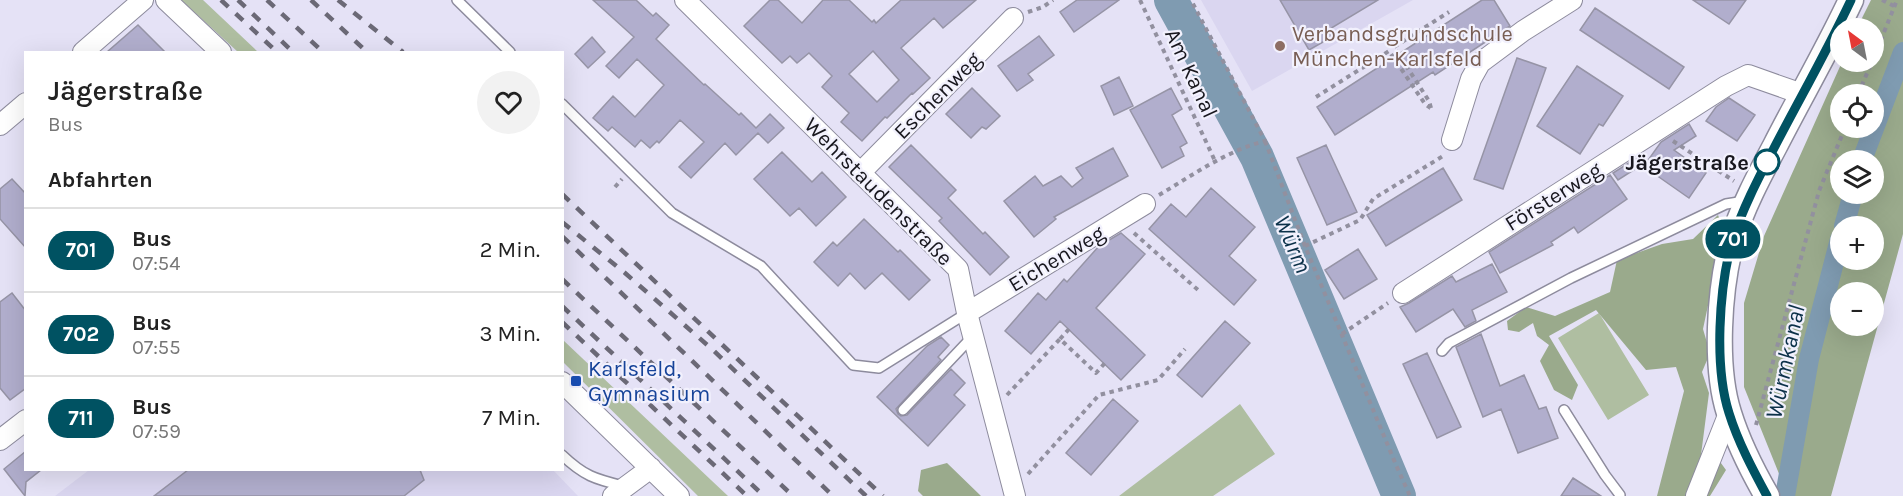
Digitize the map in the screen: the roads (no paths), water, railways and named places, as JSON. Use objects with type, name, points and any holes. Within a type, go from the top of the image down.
[{"type":"street","points":[[84,51],[143,0]]},
{"type":"street","points":[[166,0],[219,51]]},
{"type":"street","points":[[1452,140],[1471,79],[1480,63],[1523,31],[1572,0]]},
{"type":"street","name":"Wehrstaudenstraße","points":[[697,4],[860,173],[958,269],[967,313],[1014,493]]},
{"type":"street","points":[[1765,492],[1749,461],[1740,418],[1721,378],[1721,327],[1725,279],[1732,241],[1752,190],[1802,94],[1843,4]]},
{"type":"street","name":"Eschenweg","points":[[860,173],[1013,18]]},
{"type":"street","name":"Försterweg","points":[[1404,293],[1726,86],[1748,75],[1802,94]]},
{"type":"street","points":[[0,125],[24,105]]},
{"type":"street","name":"Eichenweg","points":[[967,313],[1145,204]]},
{"type":"street","points":[[566,392],[679,496]]},
{"type":"street","points":[[1696,496],[1740,418]]},
{"type":"street","points":[[0,440],[24,422]]},
{"type":"street","points":[[620,491],[651,468]]},
{"type":"lane","points":[[458,0],[509,51]]},
{"type":"lane","points":[[564,106],[672,213],[761,266],[853,365],[879,369],[967,313]]},
{"type":"lane","points":[[1442,351],[1449,343],[1571,278],[1726,204],[1749,200]]},
{"type":"lane","points":[[903,410],[973,336]]},
{"type":"lane","points":[[1564,410],[1620,495]]},
{"type":"lane","points":[[564,457],[578,470],[620,491]]},
{"type":"waterway","name":"Würm","points":[[1171,0],[1257,157],[1399,496]]},
{"type":"waterway","name":"Würmkanal","points":[[1866,150],[1903,52]]},
{"type":"waterway","name":"Würmkanal","points":[[1847,216],[1850,204]]},
{"type":"waterway","name":"Würmkanal","points":[[1785,496],[1809,359],[1832,270]]},
{"type":"railway","points":[[221,0],[276,51]]},
{"type":"railway","points":[[238,0],[292,51]]},
{"type":"railway","points":[[267,0],[322,51]]},
{"type":"railway","points":[[311,0],[366,51]]},
{"type":"railway","points":[[338,0],[402,51]]},
{"type":"railway","points":[[564,196],[883,496]]},
{"type":"railway","points":[[564,224],[713,350],[866,496]]},
{"type":"railway","points":[[564,238],[833,496]]},
{"type":"railway","points":[[564,281],[793,496]]},
{"type":"railway","points":[[564,308],[764,496]]},
{"type":"railway","points":[[564,324],[747,496]]},
{"type":"place","name":"Verbandsgrundschule München-Karlsfeld","points":[[1280,46]]},
{"type":"place","name":"Jägerstraße","points":[[1767,162]]},
{"type":"place","name":"Karlsfeld, Gymnasium","points":[[576,381]]}]
